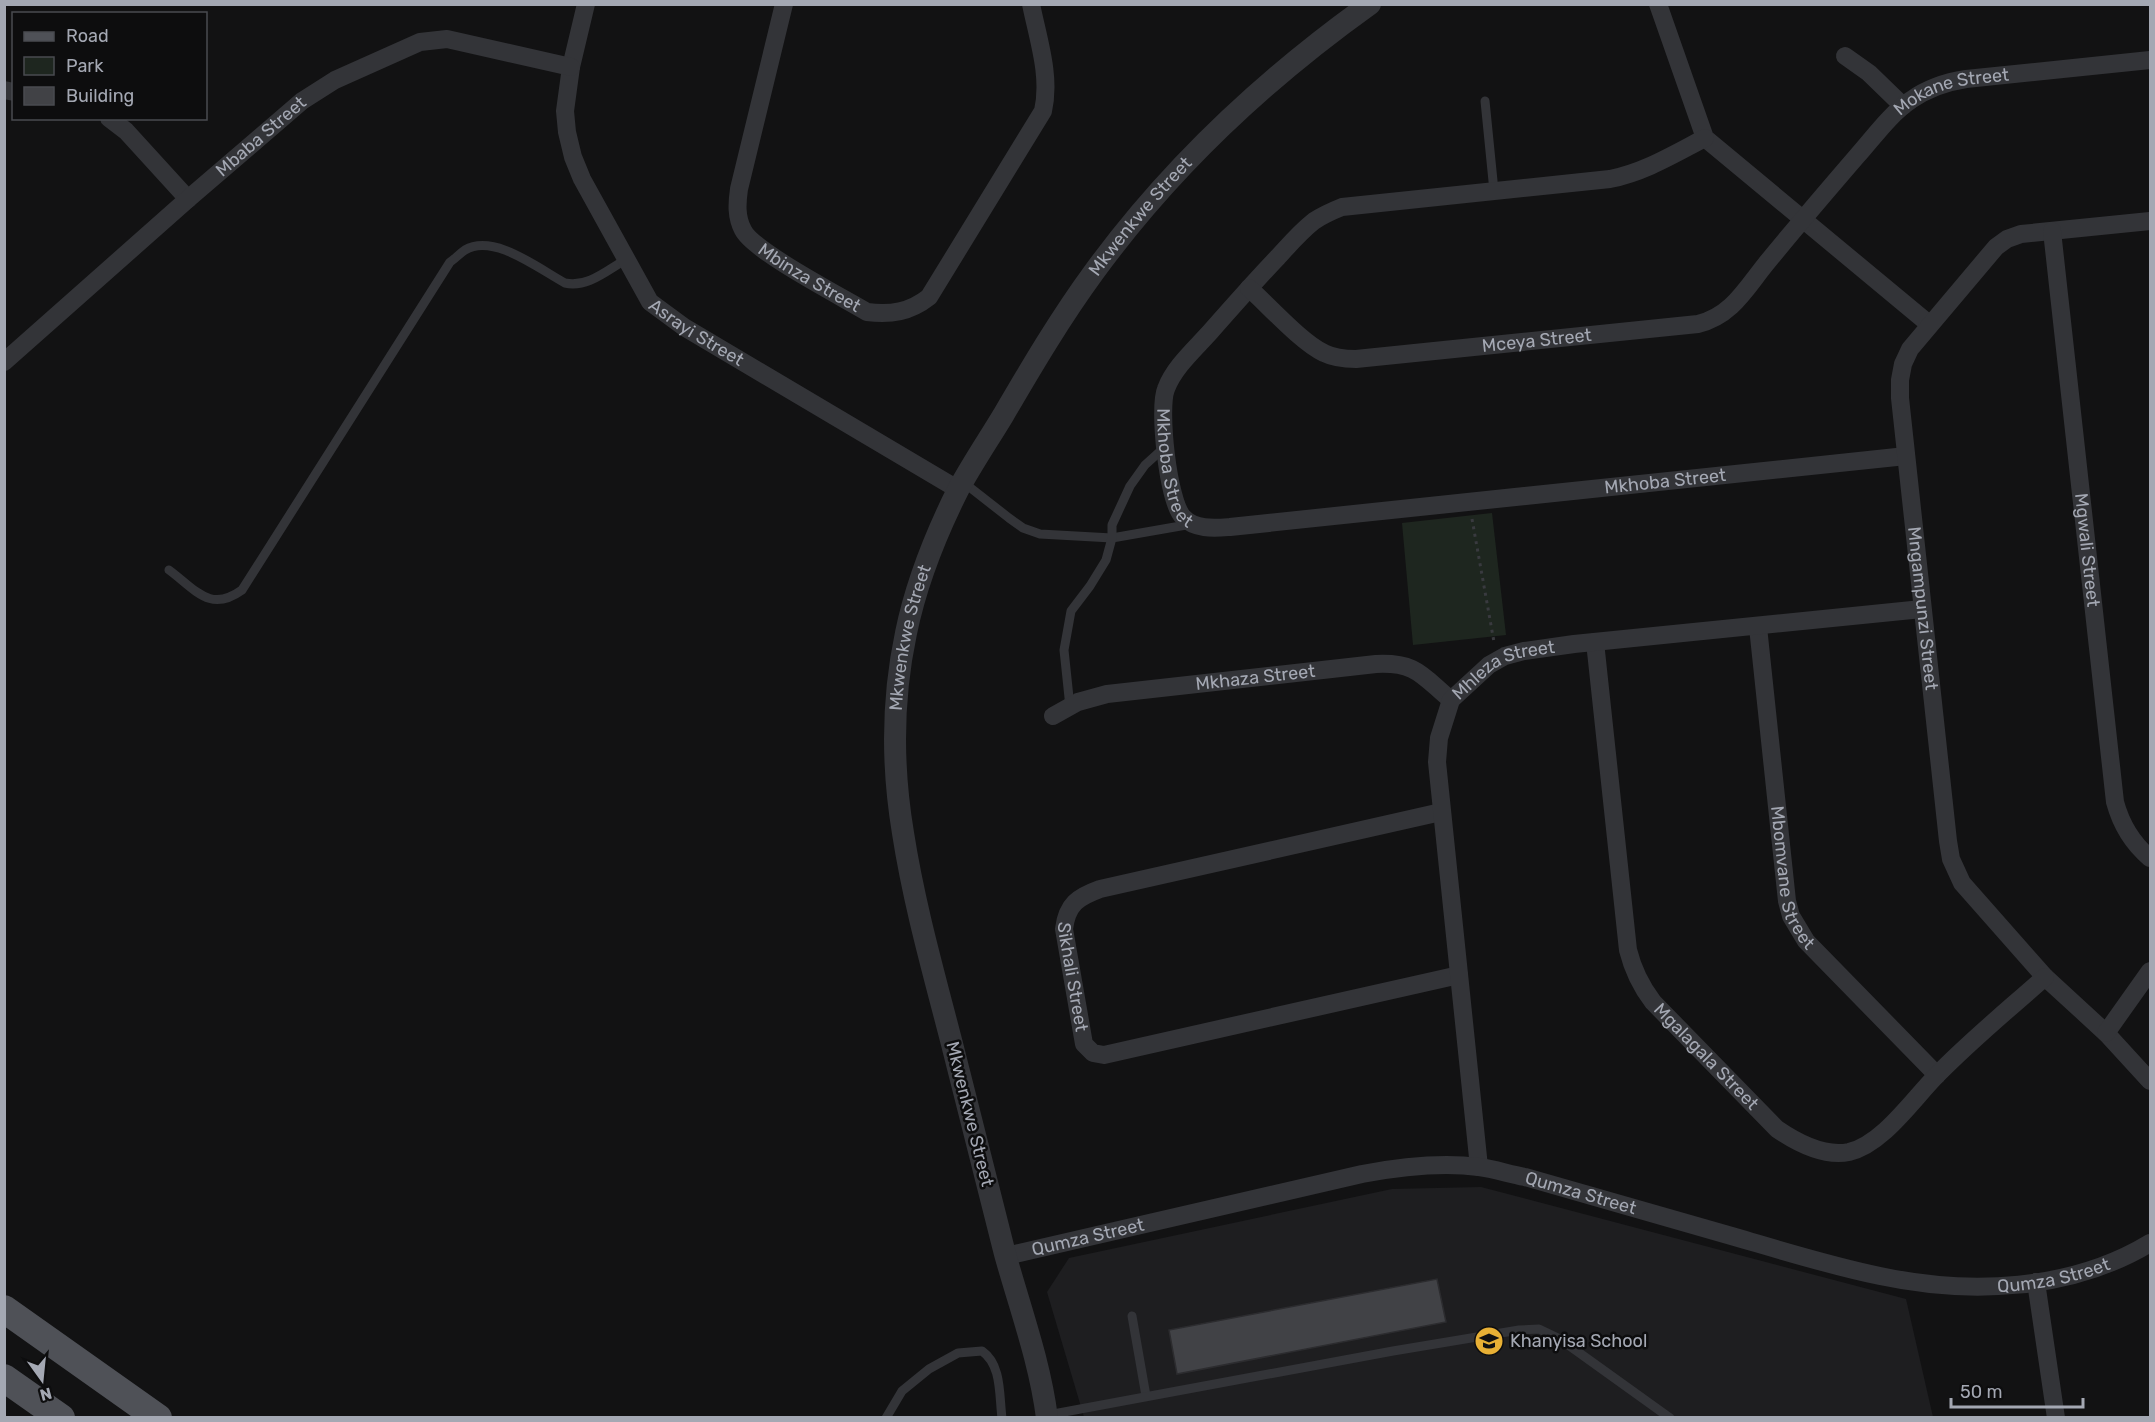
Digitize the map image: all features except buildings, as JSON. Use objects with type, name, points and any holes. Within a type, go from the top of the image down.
[{"type":"main road","points":[[4,1308],[158,1418]]},
{"type":"main road","points":[[4,1378],[61,1418]]},
{"type":"street","name":"Asrayi Street","points":[[586,4],[571,67],[565,111],[567,132],[573,157],[582,179],[650,302],[663,313],[961,486]]},
{"type":"street","name":"Mbinza Street","points":[[784,4],[739,189],[738,216],[744,232],[754,244],[867,312],[885,314],[918,306],[929,297],[1042,111],[1046,96],[1046,81],[1031,4]]},
{"type":"street","name":"Mkwenkwe Street","points":[[1047,1416],[1036,1361],[1006,1256],[918,910],[903,832],[894,757],[897,691],[905,633],[917,589],[961,486],[1026,376],[1094,272],[1149,203],[1196,151],[1248,101],[1325,37],[1370,4]]},
{"type":"street","points":[[1658,4],[1705,138],[1929,324]]},
{"type":"street","name":"Mbaba Street","points":[[4,362],[188,199],[318,90],[334,80],[420,42],[447,39],[571,67]]},
{"type":"street","points":[[1845,56],[1869,73],[1903,106]]},
{"type":"street","name":"Mokane Street","points":[[1803,219],[1891,117],[1929,89],[1946,82],[2151,60]]},
{"type":"street","points":[[112,120],[126,131],[188,199]]},
{"type":"street","name":"Mkhoba Street","points":[[1705,138],[1648,168],[1610,179],[1342,207],[1326,213],[1300,233],[1249,288],[1172,377],[1165,390],[1166,446],[1170,485],[1176,507],[1183,519],[1207,528],[1230,527],[1906,456]]},
{"type":"street","name":"Mceya Street","points":[[1249,288],[1310,344],[1324,353],[1341,359],[1698,324],[1713,321],[1732,307],[1803,219]]},
{"type":"street","name":"Mngampunzi Street","points":[[2151,221],[2020,234],[2007,239],[1996,248],[1929,324],[1910,349],[1899,380],[1922,609],[1951,859],[1962,883],[2045,976],[2151,1081]]},
{"type":"street","name":"Mgwali Street","points":[[2052,231],[2115,802],[2119,818],[2137,847],[2151,858]]},
{"type":"street","name":"Mhleza Street","points":[[1479,1167],[1437,762],[1439,738],[1451,700],[1489,665],[1505,656],[1524,651],[1922,609]]},
{"type":"street","name":"Mbomvane Street","points":[[1758,627],[1787,901],[1791,916],[1806,941],[1937,1074]]},
{"type":"street","name":"Mgalagala Street","points":[[1595,642],[1628,950],[1639,983],[1653,1002],[1776,1129],[1791,1139],[1831,1152],[1846,1153],[1859,1149],[1872,1141],[1937,1074],[2045,976]]},
{"type":"street","name":"Mkhaza Street","points":[[1053,716],[1092,697],[1107,694],[1392,663],[1408,666],[1451,700]]},
{"type":"street","name":"Sikhali Street","points":[[1441,812],[1100,889],[1084,895],[1073,904],[1065,916],[1064,929],[1084,1044],[1093,1053],[1104,1055],[1459,975]]},
{"type":"street","points":[[2106,1034],[2151,971]]},
{"type":"street","name":"Qumza Street","points":[[1006,1256],[1389,1169],[1442,1166],[1479,1167],[1524,1177],[1804,1257],[1882,1277],[1943,1285],[1986,1287],[2036,1282],[2074,1275],[2151,1244]]},
{"type":"street","points":[[2036,1282],[2056,1418]]},
{"type":"lane","points":[[1485,101],[1494,191]]},
{"type":"lane","points":[[169,570],[205,597],[218,601],[230,598],[242,590],[450,262],[466,249],[489,245],[501,248],[565,283],[575,285],[586,282],[625,260]]},
{"type":"lane","points":[[1070,707],[1064,650],[1071,611],[1106,560],[1112,538],[1112,525],[1130,486],[1145,465],[1166,446]]},
{"type":"lane","points":[[961,486],[1023,528],[1040,534],[1112,538],[1194,524]]},
{"type":"lane","points":[[1132,1316],[1146,1396]]},
{"type":"lane","points":[[1047,1416],[1393,1351],[1519,1330],[1539,1329],[1560,1339],[1670,1418]]},
{"type":"lane","points":[[886,1418],[902,1391],[929,1369],[958,1353],[982,1351],[991,1358],[995,1365],[1002,1418]]},
{"type":"path","points":[[1469,502],[1497,661]]},
{"type":"shaded area","name":"Khanyisa School","points":[[1481,1187],[1906,1299],[1933,1417],[1084,1417],[1047,1292],[1069,1258],[1392,1189]]},
{"type":"green space","points":[[1492,513],[1506,635],[1413,645],[1402,523]]},
{"type":"place","name":"Khanyisa School","points":[[1489,1341]]}]
